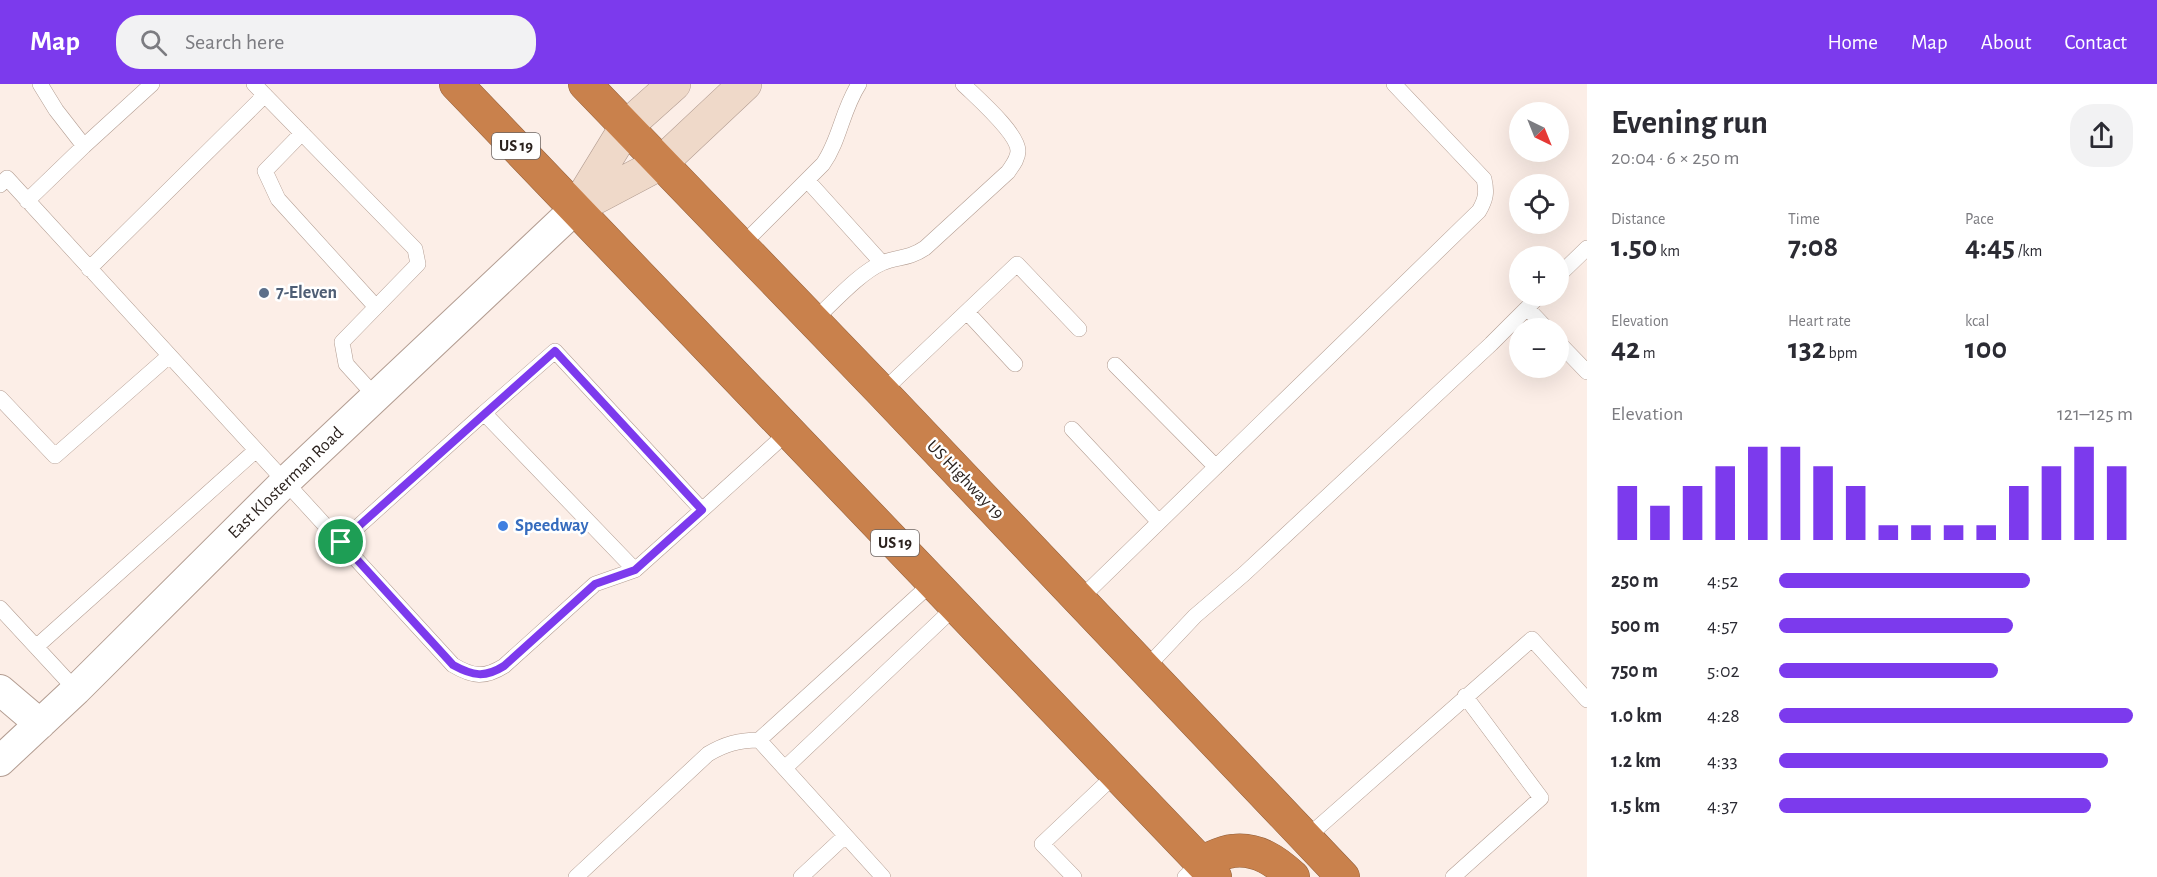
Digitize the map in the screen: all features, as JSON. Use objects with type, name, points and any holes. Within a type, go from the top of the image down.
[{"type":"highway","name":"US 19","points":[[456,84],[1116,774],[1200,872]]},
{"type":"highway","name":"US Highway 19","points":[[585,84],[882,392],[1343,877]]},
{"type":"highway","points":[[1200,872],[1232,851],[1259,852],[1293,877]]},
{"type":"main road","name":"East Klosterman Road","points":[[576,208],[626,127],[674,84]]},
{"type":"main road","name":"East Klosterman Road","points":[[576,208],[661,163],[745,84]]},
{"type":"street","name":"East Klosterman Road","points":[[0,761],[76,690],[284,483],[576,208]]},
{"type":"street","points":[[0,690],[40,724]]},
{"type":"lane","points":[[40,84],[56,110],[84,146]]},
{"type":"lane","points":[[27,201],[152,84]]},
{"type":"lane","points":[[741,246],[829,155],[849,99],[859,84]]},
{"type":"lane","points":[[813,321],[855,282],[882,263],[914,256],[925,248],[1008,172],[1016,159],[1018,149],[1014,139],[963,84]]},
{"type":"lane","points":[[1079,600],[1479,211],[1485,201],[1484,179],[1394,84]]},
{"type":"lane","points":[[89,269],[260,89],[415,249],[418,264],[342,342],[346,364],[376,397]]},
{"type":"lane","points":[[302,133],[265,171],[278,200],[376,307]]},
{"type":"lane","points":[[0,185],[7,178],[284,483],[453,665],[466,673],[491,674],[504,666],[595,584],[635,570],[788,432]]},
{"type":"lane","points":[[807,180],[882,263]]},
{"type":"lane","points":[[1569,265],[1587,248]]},
{"type":"lane","points":[[882,392],[1017,264],[1079,329]]},
{"type":"lane","points":[[1145,669],[1195,616],[1244,574],[1527,308],[1536,318]]},
{"type":"lane","points":[[967,312],[1015,364]]},
{"type":"lane","points":[[341,542],[555,351],[702,510]]},
{"type":"lane","points":[[1569,353],[1587,372]]},
{"type":"lane","points":[[0,398],[55,456],[169,356]]},
{"type":"lane","points":[[1115,365],[1216,466]]},
{"type":"lane","points":[[484,413],[635,570]]},
{"type":"lane","points":[[1072,429],[1159,522]]},
{"type":"lane","points":[[36,647],[255,451]]},
{"type":"lane","points":[[576,877],[708,754],[739,740],[759,740],[933,582]]},
{"type":"lane","points":[[785,768],[956,606]]},
{"type":"lane","points":[[0,608],[76,690]]},
{"type":"lane","points":[[1306,838],[1465,696],[1533,639],[1587,700]]},
{"type":"lane","points":[[1453,877],[1540,798],[1465,696]]},
{"type":"lane","points":[[759,740],[884,877]]},
{"type":"lane","points":[[1074,877],[1042,844],[1116,774]]},
{"type":"lane","points":[[801,877],[845,836]]},
{"type":"place","name":"7-Eleven","points":[[264,293]]},
{"type":"place","name":"Speedway","points":[[503,526]]},
{"type":"route","points":[[555,351],[702,510],[635,570],[595,584],[504,666],[491,674],[466,673],[453,665],[341,542],[555,351]]}]
